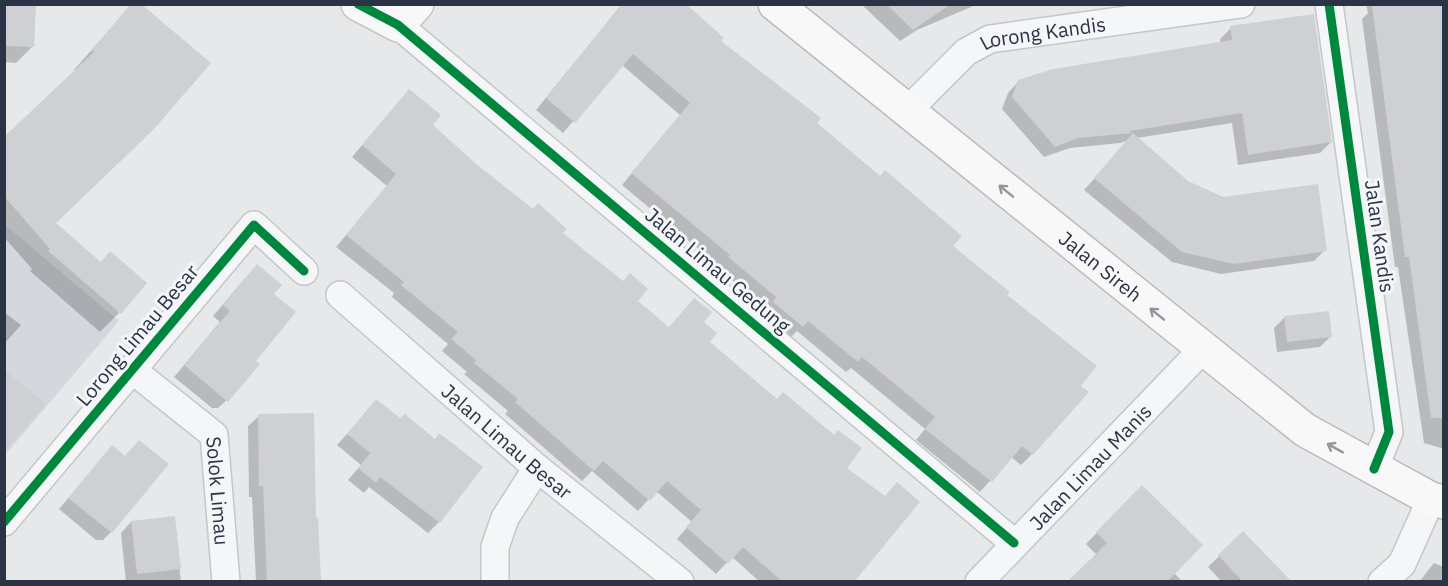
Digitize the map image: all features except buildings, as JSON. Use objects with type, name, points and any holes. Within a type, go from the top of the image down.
[{"type":"main road","points":[[358,4],[408,15]]},
{"type":"main road","name":"Jalan Sireh","points":[[776,4],[1202,350],[1305,430],[1437,501]]},
{"type":"street","points":[[803,4],[852,67]]},
{"type":"street","name":"Lorong Kandis","points":[[907,111],[966,52],[990,39],[1240,4]]},
{"type":"street","name":"Jalan Kandis","points":[[1329,4],[1389,432],[1374,469]]},
{"type":"street","name":"Jalan Limau Gedung","points":[[408,15],[1014,543]]},
{"type":"street","name":"Lorong Limau Besar","points":[[4,522],[254,225],[304,271]]},
{"type":"street","name":"Jalan Limau Besar","points":[[340,295],[537,468],[680,582]]},
{"type":"street","name":"Jalan Limau Manis","points":[[979,582],[1202,350]]},
{"type":"street","name":"Solok Limau","points":[[132,369],[214,435],[226,582]]},
{"type":"street","points":[[495,582],[495,547],[504,518],[537,468]]},
{"type":"street","points":[[1382,582],[1402,564],[1437,501]]},
{"type":"shaded area","points":[[5,225],[119,321],[5,455]]},
{"type":"cycle path","points":[[358,4],[398,25],[1014,543]]},
{"type":"cycle path","points":[[1329,4],[1389,432],[1374,469]]},
{"type":"cycle path","points":[[4,522],[254,225],[304,271]]}]
